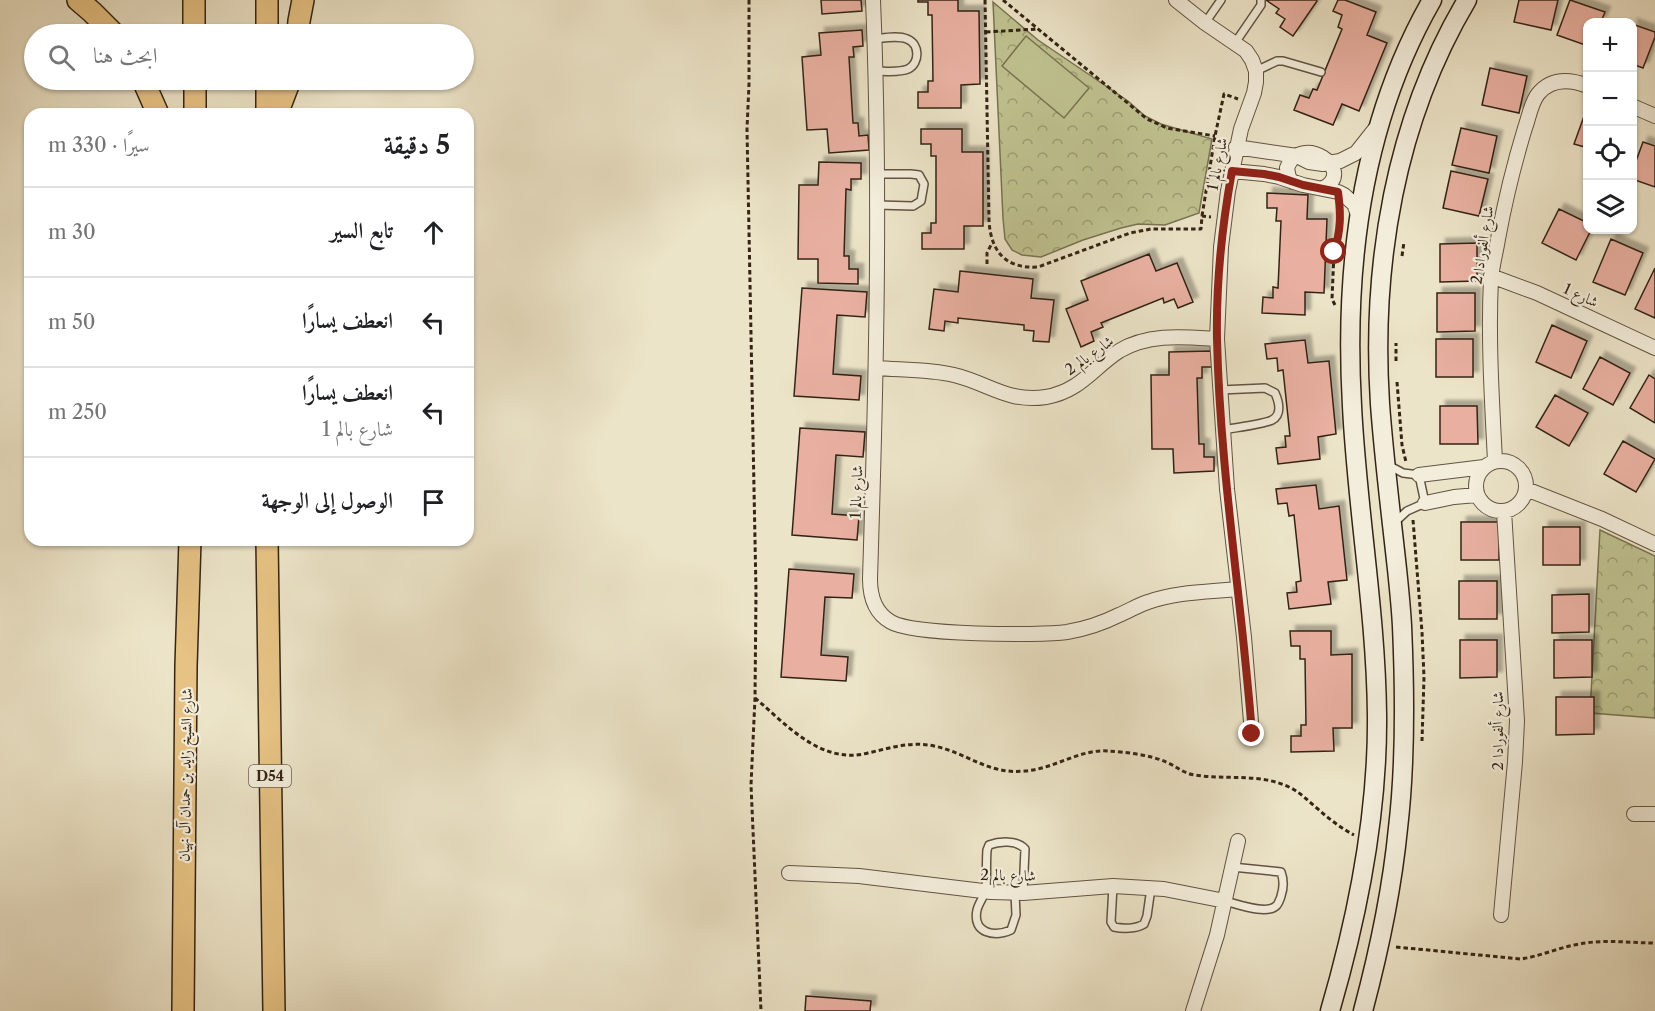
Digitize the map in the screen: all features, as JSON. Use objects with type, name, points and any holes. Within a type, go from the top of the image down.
[{"type":"main road","points":[[78,0],[104,24]]},
{"type":"main road","points":[[194,0],[194,24]]},
{"type":"main road","points":[[267,0],[267,24]]},
{"type":"main road","points":[[299,24],[303,0]]},
{"type":"main road","points":[[147,90],[155,108]]},
{"type":"main road","points":[[195,90],[195,108]]},
{"type":"main road","points":[[267,90],[267,108]]},
{"type":"main road","points":[[279,108],[286,90]]},
{"type":"main road","name":"شارع الشيخ زايد بن حمدان آل نهيان","points":[[183,1011],[186,666],[190,546]]},
{"type":"main road","name":"D54","points":[[267,546],[274,1011]]},
{"type":"street","name":"شارع بالم 1","points":[[873,0],[877,205],[876,368],[870,591],[880,613],[900,627],[912,629],[981,633],[1051,633],[1094,626],[1149,601],[1185,594],[1238,589]]},
{"type":"street","points":[[1176,0],[1245,51],[1256,71]]},
{"type":"street","points":[[1330,1011],[1353,926],[1356,840],[1374,791],[1377,715],[1372,624],[1351,396],[1350,301],[1355,248],[1359,217],[1380,123],[1402,62],[1432,0]]},
{"type":"street","points":[[1432,67],[1424,64],[1419,55],[1440,0]]},
{"type":"street","points":[[1364,1010],[1382,932],[1399,827],[1405,702],[1402,622],[1380,405],[1378,356],[1384,256],[1391,206],[1407,136],[1432,67],[1467,0]]},
{"type":"street","name":"شارع بالم 1","points":[[1252,734],[1223,430],[1217,339],[1224,218],[1236,147],[1254,93],[1256,71]]},
{"type":"street","name":"شارع ألفورادا 2","points":[[1490,464],[1491,276],[1515,161],[1537,95],[1545,87],[1555,82],[1567,80],[1583,84]]},
{"type":"street","points":[[1637,108],[1655,116]]},
{"type":"street","points":[[1236,147],[1297,156],[1309,162],[1330,163],[1356,153],[1380,123]]},
{"type":"street","points":[[1293,182],[1289,178],[1287,168],[1289,162],[1297,156]]},
{"type":"street","points":[[1324,188],[1334,177],[1330,163]]},
{"type":"street","points":[[1232,171],[1264,174],[1313,188],[1338,192],[1350,199],[1359,217]]},
{"type":"street","name":"شارع 1","points":[[1491,276],[1537,293],[1655,348]]},
{"type":"street","name":"شارع بالم 2","points":[[876,368],[951,374],[977,382],[1003,394],[1032,398],[1061,393],[1074,387],[1120,351],[1144,340],[1171,337],[1217,339]]},
{"type":"street","points":[[1416,475],[1490,464],[1511,463],[1523,473],[1525,481],[1526,489],[1519,504],[1504,511],[1496,511],[1481,502],[1477,495],[1476,483],[1480,472],[1490,464]]},
{"type":"street","points":[[1526,489],[1602,519],[1655,544]]},
{"type":"street","points":[[1425,502],[1477,495]]},
{"type":"street","name":"شارع ألفورادا 2","points":[[1501,915],[1517,722],[1504,511]]},
{"type":"street","points":[[1377,715],[1386,718],[1392,726],[1394,759],[1396,766],[1403,772]]},
{"type":"street","points":[[1634,813],[1655,813]]},
{"type":"street","points":[[1193,1011],[1214,947],[1238,841]]},
{"type":"street","name":"شارع بالم 2","points":[[789,873],[859,876],[986,892],[1019,893],[1113,886],[1151,888],[1225,901]]},
{"type":"lane","points":[[1205,23],[1221,0]]},
{"type":"lane","points":[[1235,43],[1261,5],[1261,0]]},
{"type":"lane","points":[[874,39],[905,38],[916,46],[917,53],[913,66],[907,70],[875,71]]},
{"type":"lane","points":[[1256,71],[1282,61],[1321,72]]},
{"type":"lane","points":[[877,174],[911,174],[919,176],[924,184],[921,201],[913,206],[877,205]]},
{"type":"lane","points":[[1220,390],[1265,388],[1275,393],[1280,403],[1278,414],[1271,421],[1223,430]]},
{"type":"lane","points":[[1386,464],[1403,474],[1416,475],[1425,502],[1407,511],[1392,525]]},
{"type":"lane","points":[[1010,842],[1018,843],[1025,849],[1019,893],[1011,930],[1003,933],[986,932],[978,926],[977,908],[986,892],[989,845],[1010,842]]},
{"type":"lane","points":[[1225,901],[1251,908],[1271,910],[1278,905],[1283,891],[1284,879],[1281,872],[1232,867]]},
{"type":"lane","points":[[1113,886],[1111,922],[1114,927],[1118,928],[1138,928],[1144,924],[1151,888]]},
{"type":"path","points":[[749,0],[747,129],[756,591],[751,785],[761,1011]]},
{"type":"path","points":[[985,0],[989,233],[998,253],[1006,261],[1016,265],[1027,268],[1038,267],[1130,233],[1151,229],[1201,229],[1215,136],[1224,94],[1240,100],[1244,89],[1254,93]]},
{"type":"path","points":[[1003,0],[1147,119],[1167,128],[1215,136]]},
{"type":"path","points":[[986,32],[1038,30]]},
{"type":"path","points":[[1335,307],[1332,299],[1334,252],[1341,223],[1338,192]]},
{"type":"path","points":[[1202,216],[1224,218]]},
{"type":"path","points":[[1402,258],[1405,234]]},
{"type":"path","points":[[987,264],[987,254],[992,243]]},
{"type":"path","points":[[1396,343],[1396,363]]},
{"type":"path","points":[[1397,374],[1404,456],[1416,475]]},
{"type":"path","points":[[755,698],[805,740],[828,752],[853,756],[913,744],[949,750],[988,768],[1013,772],[1039,769],[1083,754],[1110,752],[1160,760],[1191,775],[1275,782],[1298,792],[1356,840]]},
{"type":"path","points":[[1353,824],[1356,840]]},
{"type":"path","points":[[1396,947],[1521,959],[1591,942],[1655,943]]},
{"type":"green space","points":[[993,2],[1038,40],[1128,101],[1145,116],[1161,124],[1212,139],[1199,213],[1165,225],[1138,224],[1121,228],[1041,257],[1022,255],[1012,250],[1005,239],[1003,218]]},
{"type":"green space","points":[[1026,36],[1089,88],[1064,118],[1002,66]]},
{"type":"green space","points":[[1600,530],[1655,556],[1655,718],[1590,713]]},
{"type":"building","points":[[821,0],[861,0],[862,11],[822,14]]},
{"type":"building","points":[[918,0],[958,0],[958,11],[979,11],[980,84],[961,85],[961,108],[918,108],[918,92],[928,92],[928,81],[933,81],[932,15],[928,15],[928,2],[918,2]]},
{"type":"building","points":[[1266,0],[1317,1],[1293,36],[1280,27],[1285,19],[1276,13],[1279,9]]},
{"type":"building","points":[[1338,0],[1345,0],[1376,12],[1367,35],[1387,43],[1359,111],[1342,104],[1333,125],[1294,110],[1300,95],[1309,98],[1313,89],[1317,90],[1342,29],[1338,27],[1342,15],[1333,11]]},
{"type":"building","points":[[1519,0],[1558,0],[1551,30],[1514,22]]},
{"type":"building","points":[[1570,0],[1605,12],[1603,18],[1583,18],[1583,44],[1557,35]]},
{"type":"building","points":[[1637,26],[1655,32],[1643,68],[1637,66]]},
{"type":"building","points":[[862,30],[863,46],[853,47],[854,57],[849,57],[853,123],[858,123],[859,136],[868,135],[869,150],[829,153],[827,129],[807,130],[802,57],[821,55],[819,33]]},
{"type":"building","points":[[1490,68],[1527,76],[1519,113],[1482,105]]},
{"type":"building","points":[[1583,119],[1583,147],[1574,144]]},
{"type":"building","points":[[1461,128],[1497,136],[1489,173],[1452,165]]},
{"type":"building","points":[[921,129],[962,129],[962,152],[983,152],[983,226],[964,226],[964,249],[922,249],[922,233],[931,233],[931,223],[936,223],[936,156],[931,156],[931,144],[921,144]]},
{"type":"building","points":[[1643,142],[1655,146],[1655,187],[1637,181],[1637,158]]},
{"type":"building","points":[[819,162],[861,163],[861,179],[851,179],[851,190],[846,189],[844,256],[849,256],[849,269],[858,269],[858,284],[818,283],[818,259],[798,259],[799,185],[818,185]]},
{"type":"building","points":[[1451,171],[1488,179],[1479,216],[1443,208]]},
{"type":"building","points":[[1267,193],[1308,195],[1307,219],[1327,219],[1324,293],[1305,292],[1305,315],[1262,313],[1263,297],[1273,298],[1273,287],[1278,288],[1281,221],[1276,221],[1277,208],[1267,208]]},
{"type":"building","points":[[1559,209],[1583,221],[1583,234],[1589,234],[1576,260],[1542,243]]},
{"type":"building","points":[[1611,239],[1643,253],[1625,295],[1593,282]]},
{"type":"building","points":[[1477,243],[1477,281],[1440,282],[1440,244]]},
{"type":"building","points":[[1149,254],[1156,271],[1177,263],[1193,302],[1178,308],[1174,299],[1164,303],[1163,298],[1101,323],[1103,327],[1091,332],[1094,341],[1081,347],[1066,309],[1088,300],[1081,281]]},
{"type":"building","points":[[1655,268],[1655,318],[1635,309]]},
{"type":"building","points":[[960,271],[1033,279],[1031,298],[1054,300],[1049,342],[1033,341],[1034,331],[1024,330],[1024,325],[958,318],[958,323],[945,321],[944,331],[929,329],[934,289],[958,292]]},
{"type":"building","points":[[802,288],[867,292],[865,317],[837,315],[833,374],[861,376],[859,400],[794,396]]},
{"type":"building","points":[[1437,293],[1475,293],[1475,331],[1437,332]]},
{"type":"building","points":[[1552,325],[1587,341],[1571,378],[1536,362]]},
{"type":"building","points":[[1436,339],[1473,339],[1473,377],[1436,377]]},
{"type":"building","points":[[1305,340],[1308,363],[1329,361],[1336,434],[1318,437],[1320,459],[1278,464],[1276,448],[1286,447],[1285,436],[1290,436],[1283,370],[1278,371],[1277,358],[1267,359],[1265,344]]},
{"type":"building","points":[[1211,351],[1212,367],[1202,367],[1202,378],[1197,378],[1199,444],[1204,444],[1204,457],[1214,457],[1214,471],[1174,473],[1173,449],[1152,449],[1151,375],[1169,375],[1169,352]]},
{"type":"building","points":[[1600,357],[1630,373],[1613,405],[1583,389]]},
{"type":"building","points":[[1649,375],[1655,379],[1655,423],[1630,408]]},
{"type":"building","points":[[1555,395],[1588,413],[1569,446],[1536,427]]},
{"type":"building","points":[[1440,406],[1477,406],[1478,444],[1440,444]]},
{"type":"building","points":[[800,428],[865,432],[863,457],[836,455],[832,514],[859,516],[857,540],[792,535]]},
{"type":"building","points":[[1623,441],[1655,459],[1636,492],[1604,474]]},
{"type":"building","points":[[1316,485],[1319,509],[1339,506],[1347,580],[1328,582],[1331,604],[1289,609],[1287,593],[1297,592],[1296,582],[1301,581],[1294,515],[1289,516],[1287,503],[1278,504],[1276,489]]},
{"type":"building","points":[[1461,522],[1499,522],[1499,560],[1461,560]]},
{"type":"building","points":[[1543,527],[1580,527],[1580,565],[1543,565]]},
{"type":"building","points":[[789,569],[854,574],[852,598],[825,597],[821,655],[848,657],[846,681],[781,677]]},
{"type":"building","points":[[1459,581],[1497,581],[1497,619],[1459,619]]},
{"type":"building","points":[[1589,594],[1589,632],[1552,633],[1552,595]]},
{"type":"building","points":[[1290,631],[1331,631],[1331,655],[1352,654],[1352,728],[1333,728],[1334,751],[1291,752],[1291,736],[1301,736],[1301,725],[1306,725],[1305,659],[1300,659],[1300,646],[1291,646]]},
{"type":"building","points":[[1460,640],[1497,640],[1497,677],[1460,678]]},
{"type":"building","points":[[1554,640],[1592,640],[1592,677],[1554,678]]},
{"type":"building","points":[[1556,697],[1594,697],[1594,734],[1556,735]]},
{"type":"building","points":[[806,996],[871,1001],[870,1011],[805,1011]]},
{"type":"route","points":[[1252,734],[1223,438],[1217,339],[1221,247],[1232,171],[1264,174],[1313,188],[1338,192],[1341,223],[1334,252]]}]
